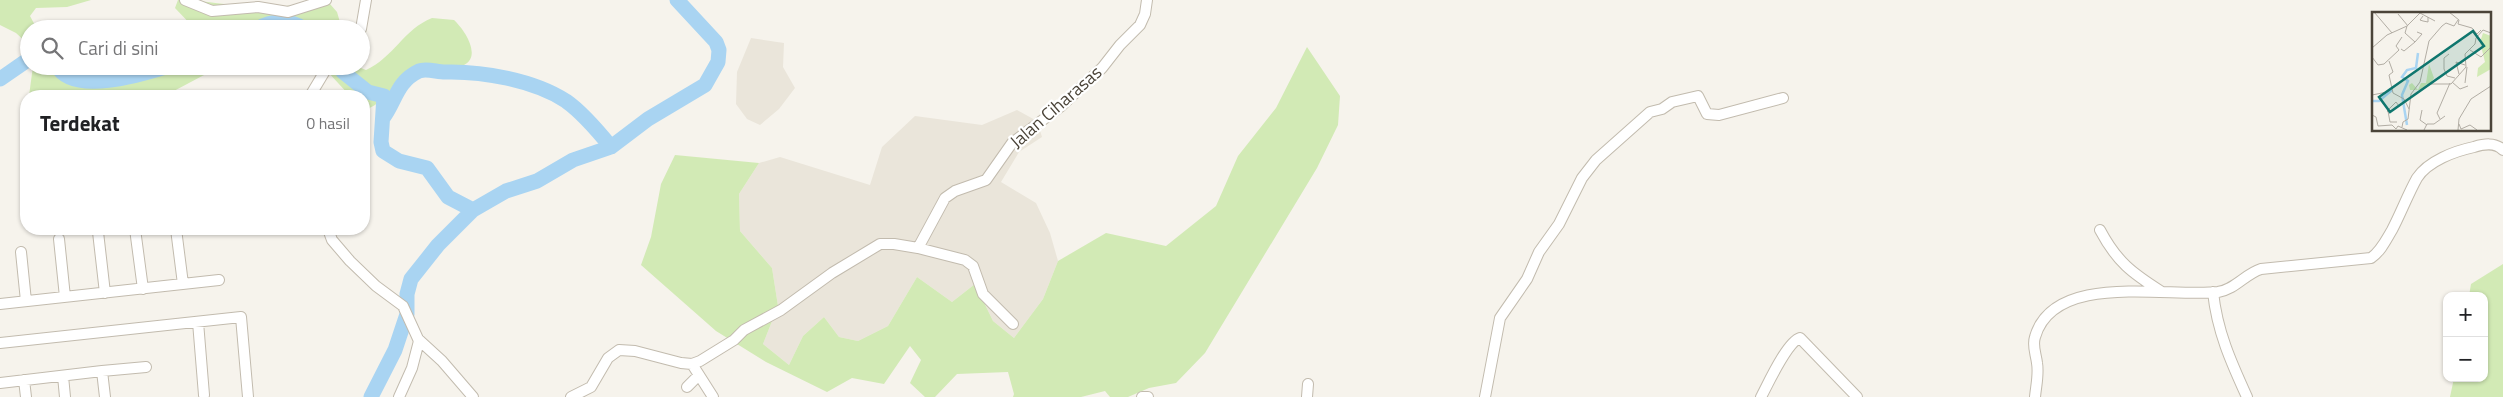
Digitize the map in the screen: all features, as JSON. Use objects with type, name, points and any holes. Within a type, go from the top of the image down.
[{"type":"street","points":[[185,0],[212,11],[258,7],[288,12],[326,0]]},
{"type":"street","points":[[363,20],[366,0]]},
{"type":"street","name":"Jalan Ciharasas","points":[[918,248],[945,198],[955,190],[986,180],[1012,143],[1060,107],[1102,68],[1120,45],[1140,25],[1145,14],[1146,0]]},
{"type":"street","points":[[314,90],[323,75]]},
{"type":"street","points":[[1485,397],[1500,318],[1527,279],[1540,252],[1559,224],[1582,178],[1596,160],[1650,112],[1662,109],[1672,102],[1698,96],[1702,99],[1707,114],[1719,115],[1783,98]]},
{"type":"street","points":[[2034,397],[2037,364],[2034,352],[2034,338],[2044,319],[2056,309],[2082,296],[2104,291],[2213,292],[2234,287],[2249,274],[2261,269],[2371,258],[2385,243],[2400,217],[2418,177],[2427,168],[2451,154],[2467,148],[2492,144],[2503,150]]},
{"type":"street","points":[[2100,230],[2110,250],[2124,266],[2164,293]]},
{"type":"street","points":[[98,235],[105,293]]},
{"type":"street","points":[[136,235],[143,289]]},
{"type":"street","points":[[177,235],[183,284]]},
{"type":"street","points":[[330,235],[332,240],[350,261],[404,308],[418,339],[442,361],[473,397]]},
{"type":"street","points":[[59,239],[65,297]]},
{"type":"street","points":[[571,397],[591,387],[608,358],[619,350],[635,351],[668,361],[692,364],[713,354],[744,330],[781,310],[832,272],[874,247],[886,244],[918,248],[960,258],[973,266],[983,294],[1013,324]]},
{"type":"street","points":[[21,252],[26,301]]},
{"type":"street","points":[[0,304],[219,280]]},
{"type":"street","points":[[2213,292],[2216,317],[2226,352],[2248,397]]},
{"type":"street","points":[[0,343],[241,317],[248,397]]},
{"type":"street","points":[[198,322],[204,395]]},
{"type":"street","points":[[1761,397],[1784,356],[1795,340],[1800,338],[1857,397]]},
{"type":"street","points":[[399,397],[418,351],[418,339]]},
{"type":"street","points":[[692,364],[712,397]]},
{"type":"street","points":[[0,383],[146,367]]},
{"type":"street","points":[[102,372],[105,397]]},
{"type":"street","points":[[687,387],[699,375]]},
{"type":"street","points":[[63,376],[65,397]]},
{"type":"street","points":[[24,380],[26,397]]},
{"type":"street","points":[[1307,397],[1308,384]]},
{"type":"street","points":[[1142,397],[1148,397]]},
{"type":"shaded area","points":[[751,38],[784,43],[783,67],[795,88],[779,109],[760,125],[747,119],[736,104],[737,72]]},
{"type":"shaded area","points":[[1017,110],[1037,121],[1042,137],[1019,152],[1001,182],[1036,203],[1050,233],[1058,261],[1043,299],[1014,338],[993,321],[975,284],[952,302],[917,277],[888,326],[858,341],[839,337],[824,317],[803,336],[789,365],[763,344],[778,306],[772,268],[740,231],[739,194],[759,163],[780,157],[870,185],[882,147],[915,116],[982,125]]},
{"type":"green space","points":[[0,0],[91,0],[67,7],[36,8],[30,16],[32,20],[20,20],[20,37],[0,25]]},
{"type":"green space","points":[[178,0],[256,7],[330,4],[337,12],[339,20],[186,20],[175,8]]},
{"type":"green space","points":[[432,18],[454,20],[467,37],[472,52],[471,58],[467,63],[456,68],[424,65],[411,69],[400,77],[389,94],[370,108],[370,90],[344,90],[331,75],[370,75],[370,68],[384,58],[422,23]]},
{"type":"green space","points":[[1307,47],[1340,96],[1338,125],[1317,168],[1205,353],[1176,383],[1149,388],[1128,397],[1110,397],[1105,391],[1081,397],[1013,397],[1014,394],[1008,372],[957,374],[935,397],[925,397],[910,383],[921,360],[910,346],[884,384],[852,378],[827,392],[766,362],[716,331],[641,265],[651,237],[661,184],[675,155],[759,163],[739,194],[740,231],[772,268],[778,306],[763,344],[789,365],[803,336],[824,317],[839,337],[858,341],[888,326],[917,277],[952,302],[975,284],[993,321],[1014,338],[1043,299],[1058,261],[1106,233],[1166,246],[1216,206],[1238,156],[1276,108]]},
{"type":"green space","points":[[32,75],[204,75],[176,90],[30,90]]},
{"type":"green space","points":[[2503,264],[2503,397],[2450,397],[2453,382],[2488,382],[2488,292],[2470,292],[2471,284]]},
{"type":"waterway","points":[[371,397],[395,350],[407,314],[407,294],[411,279],[438,245],[473,210],[506,191],[537,181],[573,160],[611,147],[648,119],[705,85],[718,62],[719,50],[716,42],[677,0]]},
{"type":"waterway","points":[[0,79],[20,65]]},
{"type":"waterway","points":[[383,118],[401,86],[411,75],[419,71],[491,75],[539,87],[566,101],[596,129],[611,147]]},
{"type":"waterway","points":[[65,75],[78,80],[93,81],[137,75]]},
{"type":"waterway","points":[[347,75],[366,90]]},
{"type":"waterway","points":[[370,92],[384,96],[381,142],[383,151],[399,161],[427,168],[448,197],[473,210]]}]
